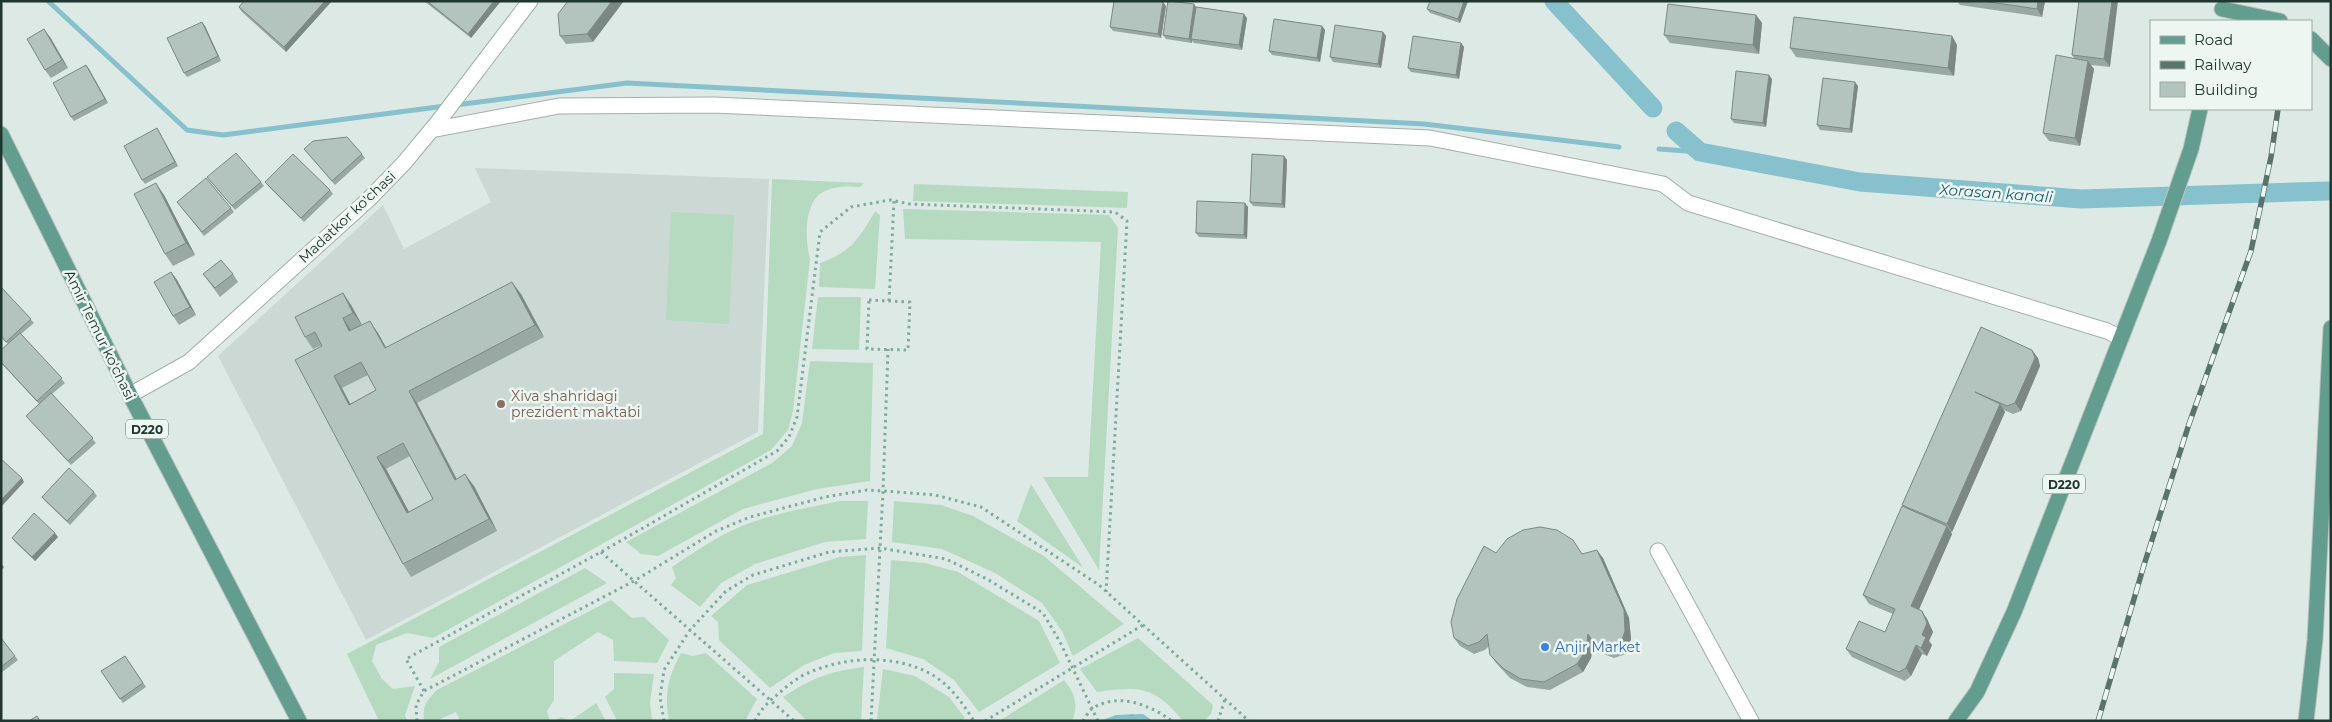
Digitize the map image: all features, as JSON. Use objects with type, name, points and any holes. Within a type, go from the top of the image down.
[{"type":"main road","points":[[2222,10],[2275,20]]},
{"type":"main road","points":[[2312,40],[2331,59]]},
{"type":"main road","name":"D220","points":[[1956,721],[1977,692],[2014,612],[2159,240],[2191,149],[2200,110]]},
{"type":"main road","name":"Amir Temur ko'chasi","points":[[1,134],[130,395],[299,721]]},
{"type":"main road","points":[[2306,721],[2315,640],[2331,328]]},
{"type":"street","name":"Madatkor ko'chasi","points":[[130,395],[189,362],[368,199],[404,163],[435,126],[530,1]]},
{"type":"street","points":[[435,126],[559,106],[713,104],[1430,138],[1663,184],[1688,203],[2107,331],[2121,338]]},
{"type":"street","points":[[1658,551],[1751,721]]},
{"type":"path","points":[[889,301],[894,201]]},
{"type":"path","points":[[424,691],[406,659],[601,552],[777,451],[789,437],[797,417],[820,232],[851,207],[894,201],[910,204],[1115,212],[1126,221],[1106,592]]},
{"type":"path","points":[[869,300],[889,301],[910,302],[908,350],[868,349],[869,300]]},
{"type":"path","points":[[871,721],[888,349]]},
{"type":"path","points":[[417,721],[416,704],[424,691],[634,581],[716,531],[750,517],[825,497],[867,490],[935,495],[981,507],[1106,592],[1249,721]]},
{"type":"path","points":[[664,721],[660,697],[664,670],[690,630],[726,591],[753,575],[829,552],[880,548],[946,560],[987,579],[1043,613],[1060,642],[1098,721]]},
{"type":"path","points":[[601,552],[794,721]]},
{"type":"path","points":[[985,721],[1072,670],[1143,625]]},
{"type":"path","points":[[755,721],[771,700],[791,683],[808,673],[842,662],[874,659],[927,672],[956,693],[974,721]]},
{"type":"path","points":[[1218,721],[1225,699]]},
{"type":"path","points":[[1083,721],[1091,708],[1126,701],[1153,708],[1172,721]]},
{"type":"shaded area","name":"Xiva shahridagi prezident maktabi","points":[[475,168],[769,179],[758,432],[366,640],[218,356],[383,205],[404,249],[491,202]]},
{"type":"green space","points":[[772,179],[864,183],[860,187],[833,188],[825,191],[818,196],[809,212],[807,242],[810,259],[793,411],[788,430],[771,450],[433,638],[407,633],[376,645],[372,661],[382,679],[393,689],[415,686],[405,715],[407,721],[379,721],[347,654],[763,434]]},
{"type":"green space","points":[[914,184],[1128,192],[1127,208],[913,201]]},
{"type":"green space","points":[[903,209],[1109,215],[1118,228],[1099,570],[1043,477],[1088,477],[1101,242],[905,239]]},
{"type":"green space","points":[[875,211],[880,215],[875,289],[819,287],[820,263],[840,254],[854,243]]},
{"type":"green space","points":[[671,212],[734,215],[729,324],[666,320]]},
{"type":"green space","points":[[818,297],[861,297],[859,350],[812,349]]},
{"type":"green space","points":[[810,361],[873,363],[870,481],[817,489],[743,509],[658,556],[641,554],[626,542],[772,463],[792,446],[802,423]]},
{"type":"green space","points":[[1031,484],[1083,568],[1017,521]]},
{"type":"green space","points":[[840,501],[868,501],[866,539],[825,542],[755,564],[721,583],[700,607],[671,585],[676,578],[672,567],[733,530],[778,514]]},
{"type":"green space","points":[[894,501],[941,505],[973,516],[1044,556],[1124,624],[1073,656],[1062,631],[1042,603],[995,573],[942,549],[892,542]]},
{"type":"green space","points":[[866,555],[862,651],[834,653],[804,665],[770,688],[719,640],[718,622],[711,616],[747,585],[840,557]]},
{"type":"green space","points":[[891,560],[925,563],[958,572],[1039,621],[1060,663],[979,712],[954,680],[923,659],[886,648]]},
{"type":"green space","points":[[585,568],[607,583],[430,679],[439,662],[439,647]]},
{"type":"green space","points":[[611,600],[632,618],[644,617],[669,640],[657,663],[614,661],[613,640],[598,632],[554,661],[554,700],[547,711],[550,721],[460,721],[456,712],[436,721],[424,721],[426,704],[437,690]]},
{"type":"green space","points":[[1138,638],[1213,705],[1211,714],[1204,721],[1183,721],[1164,701],[1145,691],[1124,689],[1097,692],[1080,669]]},
{"type":"green space","points":[[681,653],[693,656],[706,653],[757,699],[745,721],[669,721],[668,686]]},
{"type":"green space","points":[[864,667],[861,721],[807,721],[783,697],[822,676]]},
{"type":"green space","points":[[883,669],[915,676],[949,697],[965,718],[960,721],[877,721]]},
{"type":"green space","points":[[614,673],[654,674],[650,702],[652,721],[617,721],[605,697],[614,689]]},
{"type":"green space","points":[[1064,680],[1075,699],[1072,721],[999,721]]},
{"type":"green space","points":[[596,703],[606,721],[570,721]]},
{"type":"green space","points":[[561,717],[570,721],[554,721]]},
{"type":"water","points":[[1143,714],[1153,721],[1100,721],[1116,715]]},
{"type":"building","points":[[244,1],[325,1],[284,47],[239,7]]},
{"type":"building","points":[[427,1],[494,1],[468,34]]},
{"type":"building","points":[[568,1],[612,1],[587,34],[560,36],[558,14]]},
{"type":"building","points":[[1114,1],[1163,2],[1158,34],[1110,27]]},
{"type":"building","points":[[1168,1],[1194,4],[1189,39],[1163,35]]},
{"type":"building","points":[[1430,1],[1464,1],[1458,19],[1427,9]]},
{"type":"building","points":[[1983,1],[2038,1],[2037,9]]},
{"type":"building","points":[[2079,1],[2112,1],[2104,59],[2072,55]]},
{"type":"building","points":[[1668,4],[1756,15],[1753,45],[1664,35]]},
{"type":"building","points":[[1196,7],[1244,14],[1239,45],[1191,39]]},
{"type":"building","points":[[1794,17],[1952,36],[1948,68],[1790,48]]},
{"type":"building","points":[[1274,19],[1322,26],[1317,58],[1269,51]]},
{"type":"building","points":[[202,22],[218,56],[184,73],[167,38]]},
{"type":"building","points":[[1335,25],[1383,32],[1378,64],[1330,57]]},
{"type":"building","points":[[44,29],[62,60],[45,70],[27,39]]},
{"type":"building","points":[[1413,36],[1461,43],[1456,75],[1408,68]]},
{"type":"building","points":[[2056,55],[2088,61],[2075,138],[2043,133]]},
{"type":"building","points":[[86,65],[105,99],[71,117],[53,83]]},
{"type":"building","points":[[1736,71],[1769,75],[1763,123],[1731,119]]},
{"type":"building","points":[[1823,78],[1855,82],[1850,129],[1817,125]]},
{"type":"building","points":[[157,128],[175,162],[142,180],[124,146]]},
{"type":"building","points":[[347,137],[362,154],[332,181],[304,149],[313,141]]},
{"type":"building","points":[[236,153],[261,182],[232,206],[207,177]]},
{"type":"building","points":[[293,154],[330,190],[301,218],[265,182]]},
{"type":"building","points":[[1252,154],[1284,156],[1282,204],[1250,202]]},
{"type":"building","points":[[206,178],[231,208],[202,232],[177,202]]},
{"type":"building","points":[[156,183],[186,243],[165,254],[134,194]]},
{"type":"building","points":[[1197,201],[1245,203],[1244,235],[1196,233]]},
{"type":"building","points":[[221,260],[233,274],[215,288],[203,274]]},
{"type":"building","points":[[171,272],[190,307],[173,316],[154,282]]},
{"type":"building","points":[[512,282],[535,325],[409,391],[455,480],[465,474],[489,519],[403,564],[295,360],[322,346],[315,332],[305,337],[295,317],[343,293],[353,313],[343,318],[349,331],[370,321],[385,348]],"holes":[[[361,362],[376,390],[349,405],[334,376]],[[403,443],[433,499],[407,513],[377,457]]]},
{"type":"building","points":[[1,287],[31,319],[6,342],[1,336]]},
{"type":"building","points":[[1981,327],[2032,350],[2035,358],[2015,403],[2007,406],[1975,392],[2000,404],[1947,524],[1902,505]]},
{"type":"building","points":[[20,333],[62,378],[37,401],[1,362],[1,350]]},
{"type":"building","points":[[51,393],[93,438],[68,461],[26,416]]},
{"type":"building","points":[[1,459],[22,478],[1,500]]},
{"type":"building","points":[[69,468],[94,492],[67,521],[42,497]]},
{"type":"building","points":[[1902,506],[1947,526],[1911,606],[1922,611],[1927,623],[1922,635],[1926,637],[1921,648],[1916,645],[1906,668],[1899,672],[1846,649],[1859,621],[1885,632],[1895,609],[1863,595]]},
{"type":"building","points":[[34,513],[55,533],[32,557],[12,538]]},
{"type":"building","points":[[1540,527],[1557,530],[1573,540],[1582,554],[1597,550],[1624,610],[1625,631],[1620,646],[1609,650],[1595,645],[1588,634],[1586,650],[1577,664],[1544,682],[1521,679],[1504,669],[1490,655],[1487,634],[1479,642],[1468,646],[1454,638],[1451,622],[1457,599],[1484,546],[1496,553],[1507,539],[1523,530]]},
{"type":"building","points":[[1,638],[15,656],[1,667]]},
{"type":"building","points":[[125,656],[143,683],[120,699],[101,671]]},
{"type":"building","points":[[37,716],[40,721],[29,721]]},
{"type":"waterway","points":[[48,1],[187,130],[223,135],[445,106]]},
{"type":"waterway","name":"Xorasan kanali","points":[[1554,1],[1653,108]]},
{"type":"waterway","points":[[456,105],[627,83],[1424,124],[1619,147]]},
{"type":"waterway","name":"Xorasan kanali","points":[[1676,131],[1700,152],[1860,182],[2081,199],[2328,191]]},
{"type":"waterway","points":[[1659,149],[1700,152]]},
{"type":"railway","points":[[2098,721],[2144,565],[2189,424],[2251,251],[2271,157],[2278,110]]},
{"type":"place","name":"Xiva shahridagi prezident maktabi","points":[[501,404]]},
{"type":"place","name":"Anjir Market","points":[[1545,647]]}]
